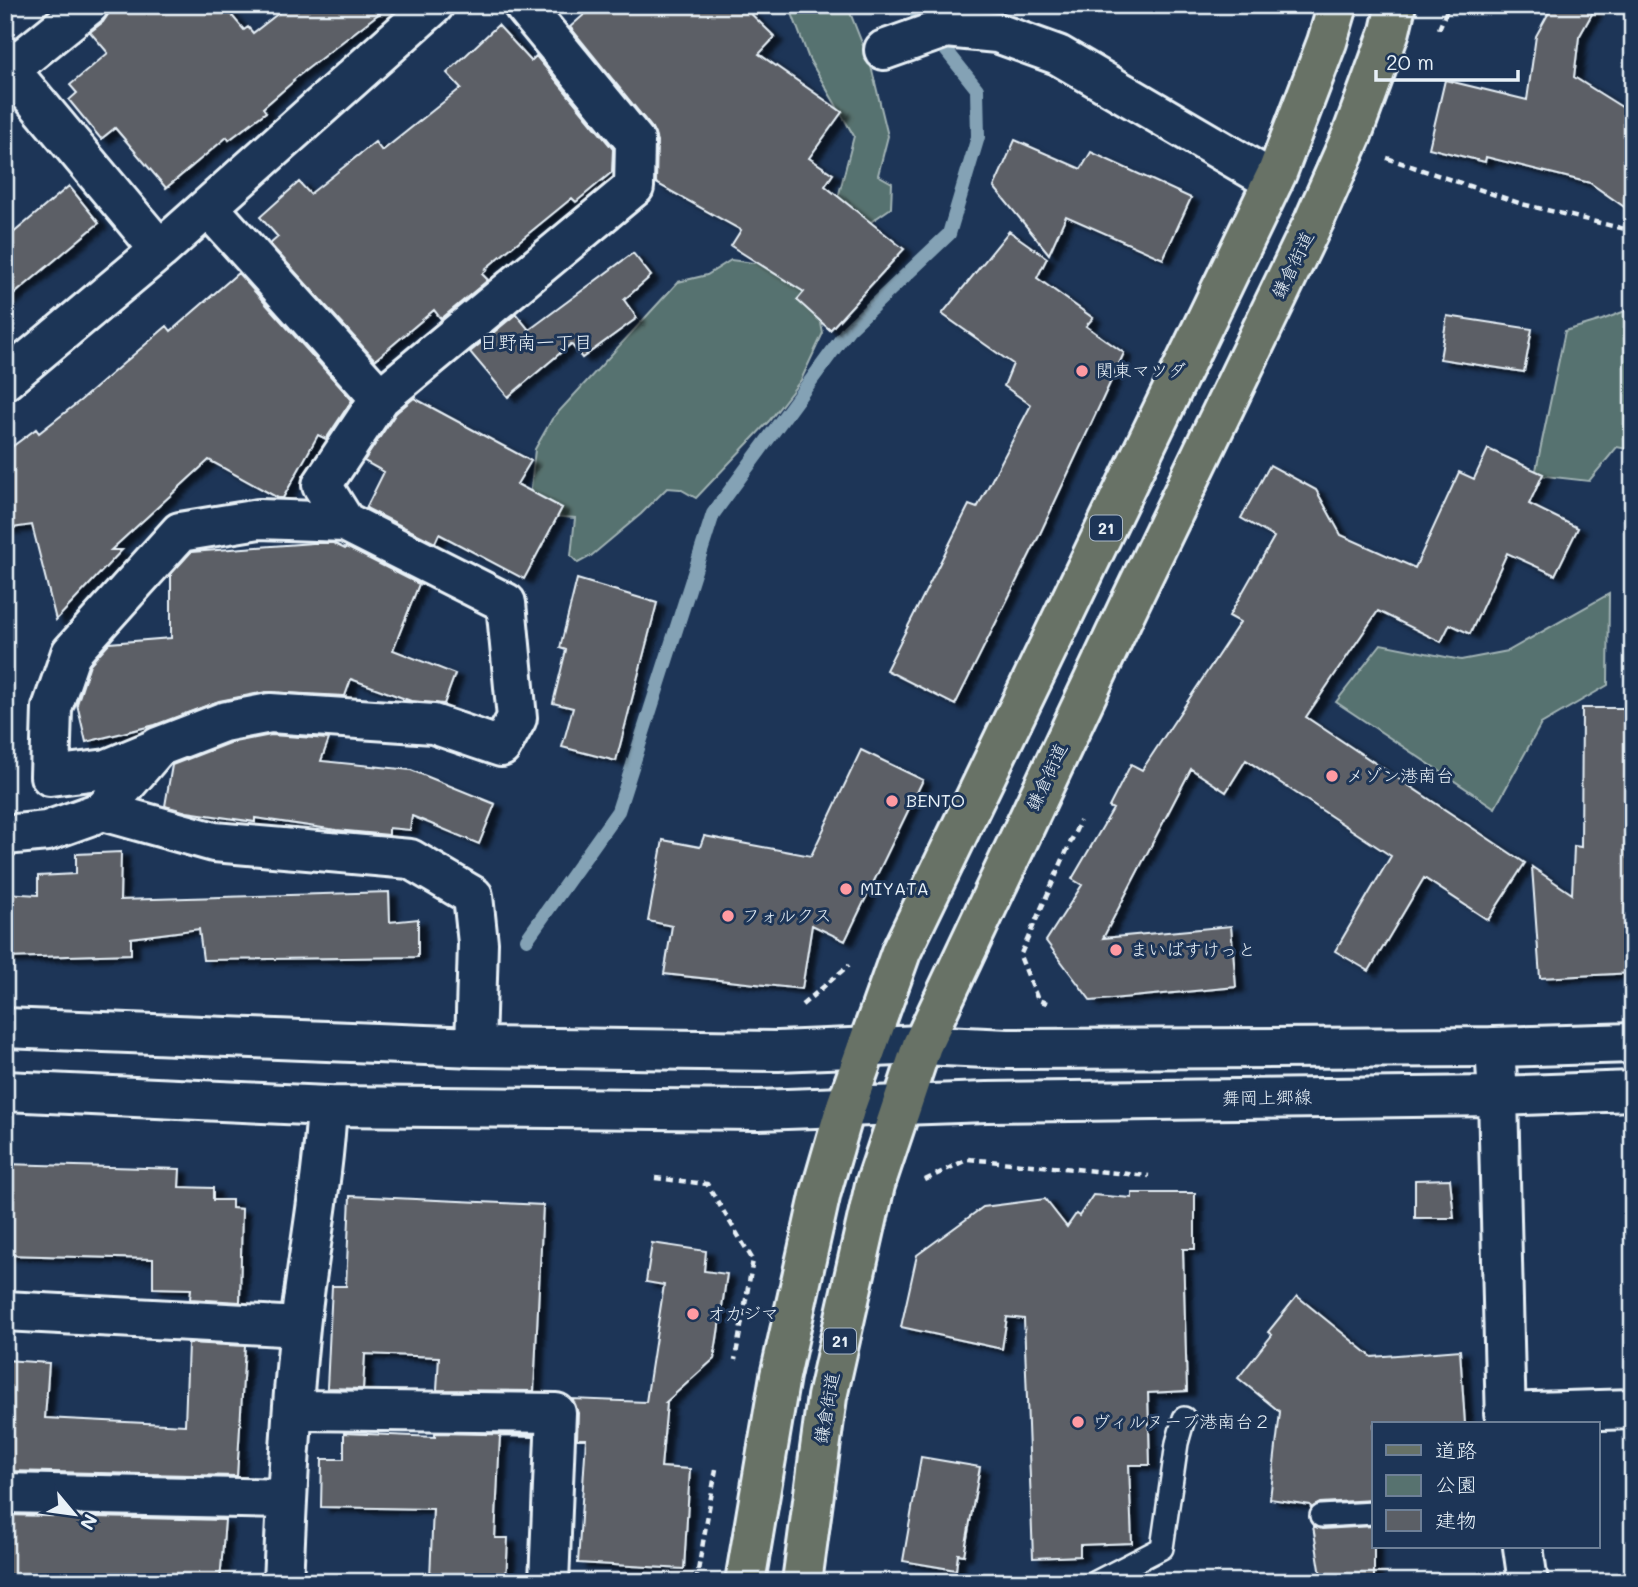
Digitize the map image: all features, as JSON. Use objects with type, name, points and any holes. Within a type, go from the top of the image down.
[{"type":"main road","name":"21","points":[[745,1582],[780,1376],[821,1192],[846,1106],[901,952],[1273,181],[1327,43],[1338,5]]},
{"type":"main road","name":"鎌倉街道","points":[[802,1582],[827,1396],[875,1185],[922,1045],[1314,221],[1352,135],[1390,31],[1396,5]]},
{"type":"street","points":[[89,5],[8,67],[160,250]]},
{"type":"street","points":[[5,380],[160,250],[434,5]]},
{"type":"street","points":[[345,522],[322,485],[380,398],[634,187],[635,141],[523,5]]},
{"type":"street","points":[[892,47],[946,28],[997,33],[1058,55],[1273,181]]},
{"type":"street","points":[[208,207],[380,398]]},
{"type":"street","points":[[259,519],[345,522],[506,603],[517,718],[501,747],[433,724],[270,713],[223,722],[107,769],[50,776],[52,708],[71,653],[180,532],[259,519]]},
{"type":"street","points":[[5,835],[47,831],[103,811],[159,747]]},
{"type":"street","points":[[103,811],[214,842],[411,859],[473,896],[478,943],[475,1047]]},
{"type":"street","points":[[5,1028],[475,1047],[778,1051],[922,1045],[1008,1049],[1495,1047],[1633,1043]]},
{"type":"street","points":[[1495,1047],[1499,1096],[1505,1419],[1633,1409]]},
{"type":"street","name":"舞岡上郷線","points":[[5,1091],[327,1106],[758,1110],[987,1102],[1499,1096],[1633,1091]]},
{"type":"street","points":[[284,1582],[287,1499],[300,1327],[324,1158],[327,1106]]},
{"type":"street","points":[[5,1311],[300,1327]]},
{"type":"street","points":[[294,1410],[556,1413],[549,1582]]},
{"type":"street","points":[[5,1493],[287,1499]]},
{"type":"street","points":[[1523,1548],[1528,1582]]},
{"type":"lane","points":[[1096,1582],[1162,1548],[1177,1443],[1184,1418]]},
{"type":"lane","points":[[1321,1516],[1372,1513]]},
{"type":"path","points":[[1380,156],[1522,204],[1633,231]]},
{"type":"path","points":[[788,1006],[802,1006],[850,964]]},
{"type":"path","points":[[920,1182],[968,1159],[1149,1176]]},
{"type":"path","points":[[655,1178],[707,1184],[753,1260],[734,1367]]},
{"type":"path","points":[[696,1582],[717,1461]]},
{"type":"green space","points":[[789,5],[847,5],[871,66],[888,136],[878,175],[892,183],[891,208],[865,226],[815,294],[823,333],[801,380],[769,421],[696,498],[680,489],[667,488],[641,514],[591,556],[578,563],[571,556],[575,518],[552,516],[529,507],[535,449],[552,419],[678,282],[707,275],[731,260],[754,263],[797,231],[833,217],[854,136],[809,59]]},
{"type":"green space","points":[[1633,308],[1633,450],[1617,447],[1589,481],[1535,475],[1565,331]]},
{"type":"green space","points":[[1609,594],[1608,685],[1541,724],[1495,808],[1336,702],[1381,644],[1461,660],[1508,651]]},
{"type":"building","points":[[110,5],[223,5],[244,30],[248,27],[253,33],[289,5],[390,5],[293,80],[263,108],[266,112],[229,140],[227,137],[166,188],[115,128],[101,139],[69,100],[77,93],[70,85],[108,53],[90,32],[103,22],[109,13]]},
{"type":"building","points":[[595,5],[742,5],[775,37],[759,54],[842,112],[809,158],[833,174],[825,186],[904,249],[830,330],[797,300],[804,292],[731,246],[741,230],[656,183],[657,141],[652,128],[570,27]]},
{"type":"building","points":[[1553,5],[1597,5],[1579,37],[1574,77],[1633,114],[1633,213],[1590,183],[1486,157],[1485,162],[1429,148],[1445,80],[1527,100],[1536,36]]},
{"type":"building","points":[[498,25],[531,61],[536,56],[613,149],[612,172],[576,202],[572,198],[485,269],[487,270],[482,274],[488,280],[441,319],[434,310],[375,360],[270,244],[278,237],[260,217],[299,182],[310,194],[375,142],[382,151],[461,88],[447,73]]},
{"type":"building","points":[[1015,140],[1081,169],[1091,152],[1191,198],[1163,259],[1066,216],[1049,254],[994,187]]},
{"type":"building","points":[[69,186],[99,223],[5,302],[5,240]]},
{"type":"building","points":[[1009,231],[1047,258],[1037,278],[1093,318],[1086,326],[1124,353],[1039,536],[955,705],[886,670],[969,505],[977,508],[1031,405],[1004,386],[1013,364],[942,314]]},
{"type":"building","points":[[633,253],[651,276],[624,300],[637,318],[582,358],[571,344],[508,397],[470,352],[516,314],[529,330]]},
{"type":"building","points":[[238,273],[352,400],[326,439],[318,435],[283,498],[278,498],[209,460],[111,550],[122,550],[56,620],[32,525],[5,529],[5,452],[36,429],[39,433],[167,326],[171,331]]},
{"type":"building","points":[[1447,316],[1532,329],[1524,372],[1440,359]]},
{"type":"building","points":[[414,398],[531,461],[517,484],[562,508],[524,579],[439,534],[435,543],[366,508],[384,472],[364,461],[396,413]]},
{"type":"building","points":[[1488,449],[1543,474],[1529,504],[1578,528],[1555,575],[1507,553],[1470,634],[1450,624],[1441,642],[1378,611],[1306,717],[1525,863],[1488,920],[1424,878],[1369,971],[1335,951],[1391,856],[1246,760],[1226,792],[1191,769],[1103,938],[1231,926],[1236,987],[1091,1001],[1046,941],[1082,885],[1072,879],[1113,809],[1109,807],[1131,764],[1142,770],[1240,622],[1229,616],[1274,537],[1241,518],[1270,465],[1316,490],[1341,535],[1415,568],[1459,472],[1474,479]]},
{"type":"building","points":[[333,543],[345,549],[346,547],[419,584],[393,650],[455,674],[444,704],[411,701],[351,679],[345,696],[266,692],[219,701],[155,725],[86,742],[77,704],[90,664],[109,643],[171,638],[171,574],[191,552]]},
{"type":"building","points":[[577,579],[657,603],[616,761],[562,747],[573,708],[553,703],[566,650],[560,648]]},
{"type":"building","points":[[1582,708],[1633,708],[1633,827],[1628,930],[1633,930],[1633,973],[1540,978],[1532,867],[1572,894],[1574,846],[1581,847]]},
{"type":"building","points":[[271,735],[329,739],[321,761],[411,770],[495,804],[479,844],[412,816],[410,830],[389,828],[389,835],[255,818],[255,822],[165,806],[172,765],[229,743]]},
{"type":"building","points":[[861,750],[923,780],[845,941],[812,925],[802,989],[664,974],[672,926],[648,921],[663,840],[700,847],[704,836],[811,856]]},
{"type":"building","points":[[121,852],[120,900],[389,892],[390,922],[418,919],[418,957],[203,960],[199,929],[131,938],[131,954],[5,958],[5,893],[38,895],[38,876],[76,874],[76,854]]},
{"type":"building","points":[[5,1164],[180,1169],[179,1187],[213,1188],[213,1200],[232,1200],[232,1208],[242,1209],[240,1302],[190,1299],[191,1289],[153,1288],[153,1259],[5,1255]]},
{"type":"building","points":[[1450,1179],[1454,1218],[1415,1218],[1415,1180]]},
{"type":"building","points":[[1132,1193],[1195,1193],[1195,1249],[1183,1249],[1187,1391],[1148,1393],[1150,1465],[1129,1465],[1132,1543],[1080,1545],[1080,1556],[1033,1558],[1024,1319],[1007,1317],[1002,1349],[901,1327],[917,1255],[983,1207],[1045,1199],[1067,1227],[1076,1214],[1079,1216],[1093,1195],[1132,1198]]},
{"type":"building","points":[[350,1196],[543,1205],[534,1391],[437,1390],[439,1357],[365,1354],[363,1389],[327,1388],[332,1286],[346,1286]]},
{"type":"building","points":[[652,1243],[706,1251],[704,1271],[727,1274],[714,1359],[665,1403],[661,1467],[690,1469],[684,1569],[578,1563],[586,1439],[577,1439],[578,1413],[572,1399],[646,1402],[664,1285],[646,1282]]},
{"type":"building","points":[[1297,1296],[1372,1357],[1460,1350],[1465,1422],[1372,1422],[1372,1500],[1320,1503],[1311,1508],[1310,1505],[1270,1499],[1280,1412],[1238,1378],[1272,1335],[1268,1332]]},
{"type":"building","points":[[188,1343],[245,1346],[237,1476],[5,1471],[5,1360],[49,1363],[45,1418],[185,1425]]},
{"type":"building","points":[[344,1433],[435,1437],[435,1433],[533,1435],[500,1436],[495,1538],[508,1538],[506,1581],[430,1577],[433,1509],[321,1507],[322,1459],[344,1459]]},
{"type":"building","points":[[921,1457],[980,1467],[964,1555],[958,1554],[956,1570],[903,1561]]},
{"type":"building","points":[[5,1515],[225,1520],[220,1582],[5,1582]]},
{"type":"building","points":[[1313,1526],[1322,1529],[1372,1526],[1374,1582],[1322,1582]]},
{"type":"waterway","points":[[527,939],[618,811],[713,514],[848,330],[949,234],[978,137],[977,89],[910,5]]},
{"type":"place","name":"関東マツダ","points":[[1082,371]]},
{"type":"place","name":"メゾン港南台","points":[[1332,776]]},
{"type":"place","name":"BENTO","points":[[892,801]]},
{"type":"place","name":"MIYATA","points":[[846,889]]},
{"type":"place","name":"フォルクス","points":[[728,916]]},
{"type":"place","name":"まいばすけっと","points":[[1116,950]]},
{"type":"place","name":"オカジマ","points":[[693,1314]]},
{"type":"place","name":"ヴィルヌーブ港南台２","points":[[1078,1422]]},
{"type":"district","name":"日野南一丁目","points":[[536,342]]}]
